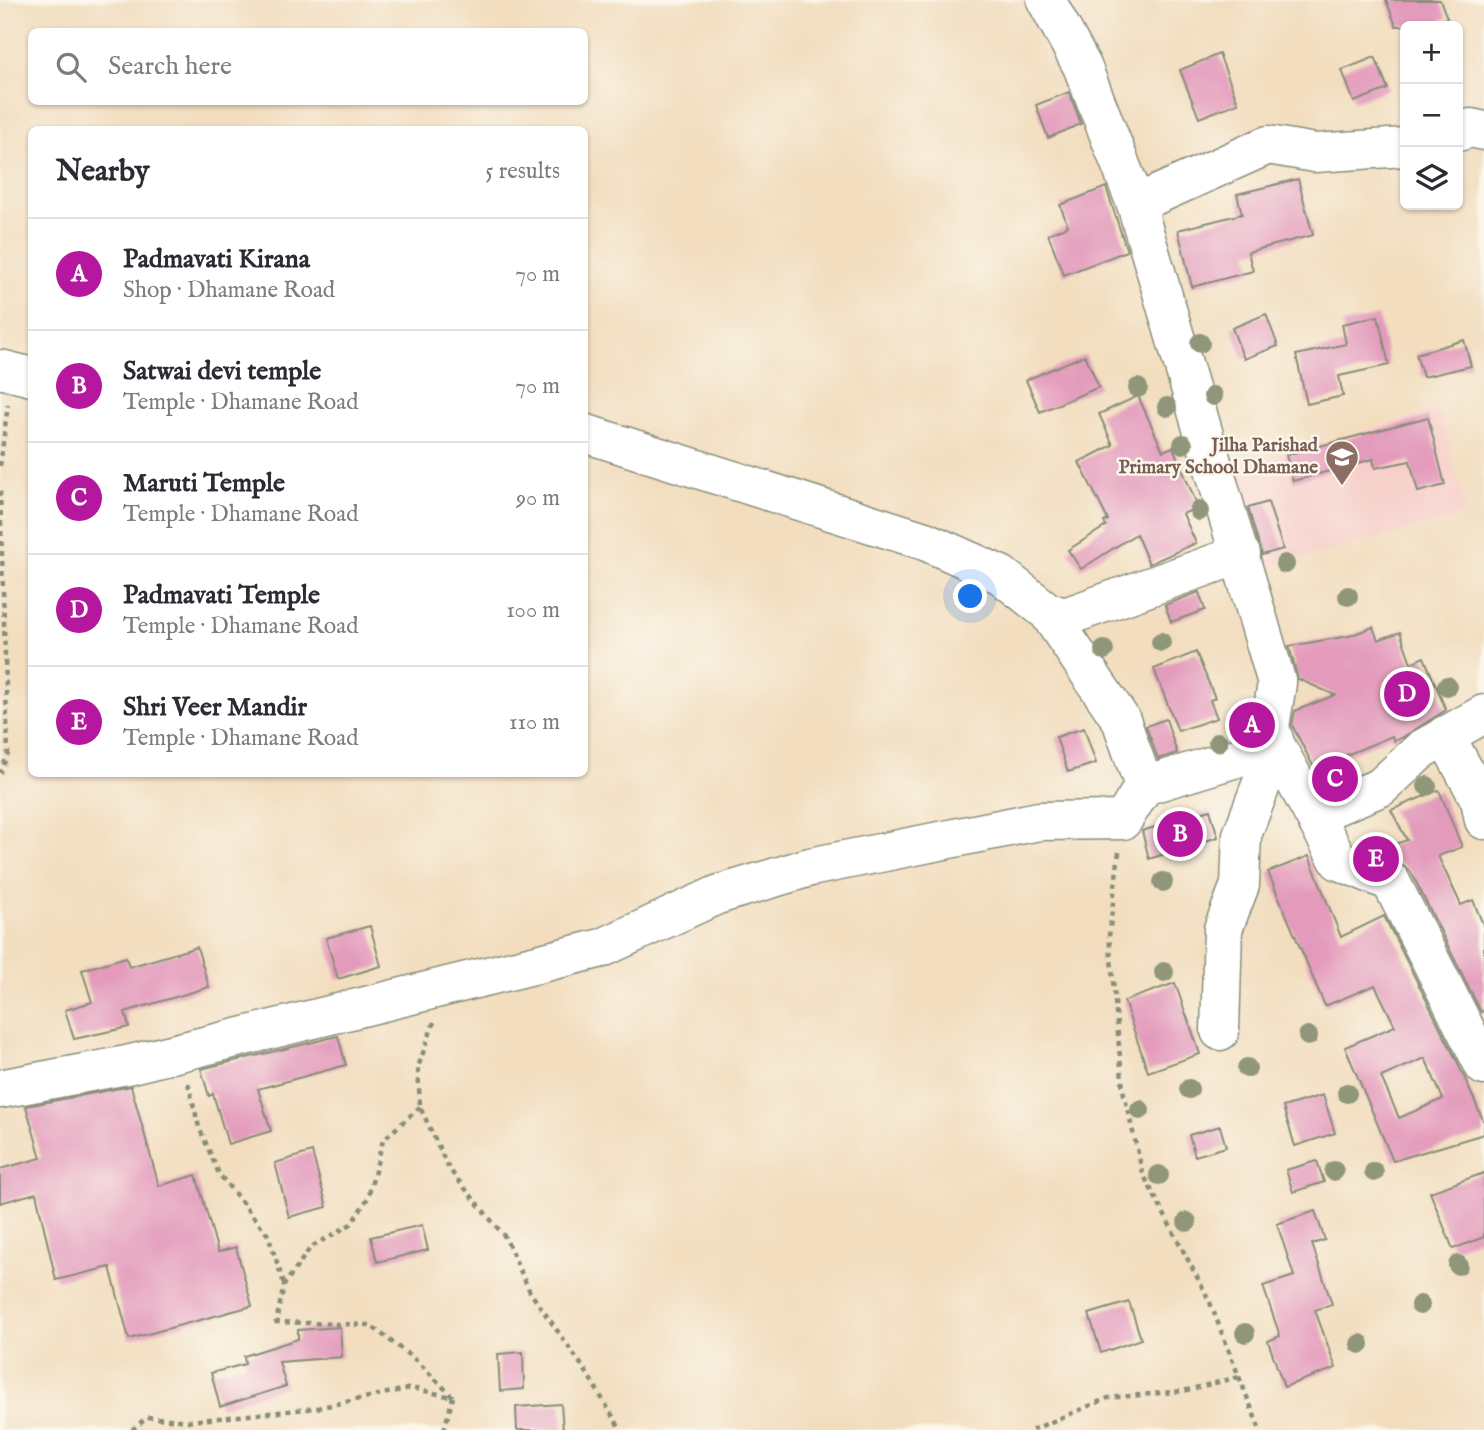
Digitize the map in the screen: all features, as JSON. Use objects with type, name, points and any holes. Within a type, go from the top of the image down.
[{"type":"street","points":[[1046,0],[1083,66],[1136,204],[1277,683],[1270,727],[1276,746],[1316,814],[1339,861],[1391,882],[1484,1066]]},
{"type":"street","points":[[1463,130],[1471,128],[1484,131]]},
{"type":"street","points":[[1136,204],[1268,145],[1315,153],[1400,147]]},
{"type":"street","points":[[588,434],[925,541],[1002,575],[1048,612],[1121,720],[1144,786]]},
{"type":"street","points":[[1048,612],[1065,617],[1085,612],[1241,554]]},
{"type":"street","points":[[1316,814],[1381,787],[1422,749],[1484,714]]},
{"type":"street","points":[[1445,735],[1483,807]]},
{"type":"street","points":[[0,1088],[127,1065],[602,948],[717,895],[810,867],[1039,821],[1123,820],[1144,786],[1276,746]]},
{"type":"street","points":[[1220,1031],[1223,929],[1240,885],[1242,835],[1276,746]]},
{"type":"path","points":[[0,467],[15,373]]},
{"type":"path","points":[[0,491],[8,754],[0,773]]},
{"type":"path","points":[[1123,820],[1109,936],[1123,1090],[1143,1174],[1209,1300],[1260,1430]]},
{"type":"path","points":[[448,985],[418,1067],[420,1107],[449,1169],[505,1237],[530,1292],[585,1370],[621,1430]]},
{"type":"path","points":[[180,1051],[199,1127],[219,1174],[268,1235],[284,1285]]},
{"type":"path","points":[[420,1107],[383,1140],[368,1198],[351,1224],[311,1247],[284,1285],[275,1322],[370,1325],[418,1362],[453,1397]]},
{"type":"path","points":[[1032,1430],[1108,1398],[1183,1391],[1239,1377]]},
{"type":"path","points":[[132,1430],[147,1417],[190,1421],[306,1410],[411,1388],[453,1397]]},
{"type":"path","points":[[444,1430],[453,1397]]},
{"type":"shaded area","name":"Jilha Parishad Primary School Dhamane","points":[[1440,410],[1467,515],[1251,571],[1220,471]]},
{"type":"building","points":[[1386,0],[1440,0],[1447,18],[1439,21],[1400,21],[1400,26],[1396,26]]},
{"type":"building","points":[[1219,54],[1238,103],[1199,118],[1180,70]]},
{"type":"building","points":[[1375,57],[1388,89],[1354,102],[1342,70]]},
{"type":"building","points":[[1069,92],[1081,124],[1048,138],[1036,105]]},
{"type":"building","points":[[1298,179],[1313,235],[1248,252],[1253,271],[1192,287],[1178,230],[1242,214],[1237,194]]},
{"type":"building","points":[[1106,187],[1127,251],[1064,275],[1048,234],[1068,226],[1060,205]]},
{"type":"building","points":[[1266,314],[1278,346],[1244,359],[1232,328]]},
{"type":"building","points":[[1378,316],[1389,365],[1339,376],[1343,396],[1307,404],[1296,355],[1346,344],[1342,324]]},
{"type":"building","points":[[1464,340],[1471,366],[1423,377],[1416,354]]},
{"type":"building","points":[[1085,355],[1099,387],[1040,412],[1026,380]]},
{"type":"building","points":[[1138,396],[1163,451],[1173,447],[1198,507],[1183,514],[1196,543],[1149,564],[1136,534],[1081,569],[1068,550],[1106,526],[1104,522],[1108,520],[1079,462],[1113,445],[1099,414]]},
{"type":"building","points":[[1428,417],[1445,485],[1418,492],[1410,461],[1375,468],[1373,459],[1293,481],[1286,455]]},
{"type":"building","points":[[1268,502],[1283,549],[1262,555],[1248,508]]},
{"type":"building","points":[[1199,592],[1205,610],[1171,622],[1165,605]]},
{"type":"building","points":[[1373,627],[1378,640],[1400,632],[1411,663],[1424,657],[1446,710],[1403,737],[1394,741],[1392,736],[1344,756],[1351,776],[1324,787],[1292,725],[1295,711],[1335,695],[1298,679],[1289,646],[1349,636]]},
{"type":"building","points":[[1196,652],[1215,698],[1210,700],[1217,718],[1178,731],[1154,669]]},
{"type":"building","points":[[1166,719],[1177,753],[1158,759],[1146,726]]},
{"type":"building","points":[[1084,728],[1096,763],[1068,772],[1056,737]]},
{"type":"building","points":[[1439,790],[1462,847],[1438,856],[1461,905],[1473,900],[1484,927],[1484,1011],[1481,1012],[1411,872],[1397,861],[1390,846],[1407,840],[1391,810]]},
{"type":"building","points":[[1210,810],[1218,837],[1149,859],[1142,831]]},
{"type":"building","points":[[1309,856],[1341,937],[1384,916],[1457,1061],[1484,1122],[1484,1134],[1393,1161],[1345,1047],[1395,1026],[1375,985],[1325,1006],[1268,872]],"holes":[[[1425,1058],[1443,1099],[1399,1118],[1381,1077]]]},
{"type":"building","points":[[370,926],[381,966],[338,979],[326,938]]},
{"type":"building","points":[[197,947],[209,987],[125,1012],[129,1027],[74,1039],[65,1010],[92,1002],[82,970],[126,957],[129,967]]},
{"type":"building","points":[[1175,983],[1200,1054],[1148,1072],[1124,1001]]},
{"type":"building","points":[[338,1036],[346,1065],[258,1089],[271,1131],[228,1144],[213,1094],[209,1096],[201,1069]]},
{"type":"building","points":[[131,1086],[159,1186],[196,1175],[218,1252],[236,1247],[252,1306],[129,1339],[110,1267],[56,1280],[36,1193],[0,1203],[0,1169],[41,1158],[26,1106]]},
{"type":"building","points":[[1323,1095],[1335,1133],[1295,1146],[1283,1107]]},
{"type":"building","points":[[1220,1126],[1226,1147],[1195,1156],[1189,1135]]},
{"type":"building","points":[[312,1152],[327,1207],[289,1217],[275,1163]]},
{"type":"building","points":[[1317,1161],[1324,1182],[1293,1192],[1286,1170]]},
{"type":"building","points":[[1484,1173],[1484,1237],[1453,1249],[1430,1192]]},
{"type":"building","points":[[1315,1211],[1325,1240],[1312,1244],[1332,1304],[1315,1310],[1336,1368],[1284,1387],[1268,1341],[1280,1336],[1263,1286],[1294,1276],[1277,1224]]},
{"type":"building","points":[[422,1225],[428,1250],[377,1262],[371,1237]]},
{"type":"building","points":[[1129,1302],[1141,1339],[1101,1353],[1089,1314]]},
{"type":"building","points":[[340,1327],[342,1357],[279,1362],[286,1386],[220,1407],[211,1373],[245,1364],[244,1356],[298,1339],[298,1330]]},
{"type":"building","points":[[523,1352],[524,1389],[500,1391],[498,1354]]},
{"type":"building","points":[[561,1404],[563,1430],[517,1430],[516,1407]]},
{"type":"place","name":"Jilha Parishad Primary School Dhamane","points":[[1342,487]]},
{"type":"place","name":"Padmavati Temple","points":[[1407,694]]},
{"type":"place","name":"Padmavati Kirana","points":[[1252,725]]},
{"type":"place","name":"Maruti Temple","points":[[1335,779]]},
{"type":"place","name":"Satwai devi temple","points":[[1180,834]]},
{"type":"place","name":"Shri Veer Mandir","points":[[1376,859]]}]
